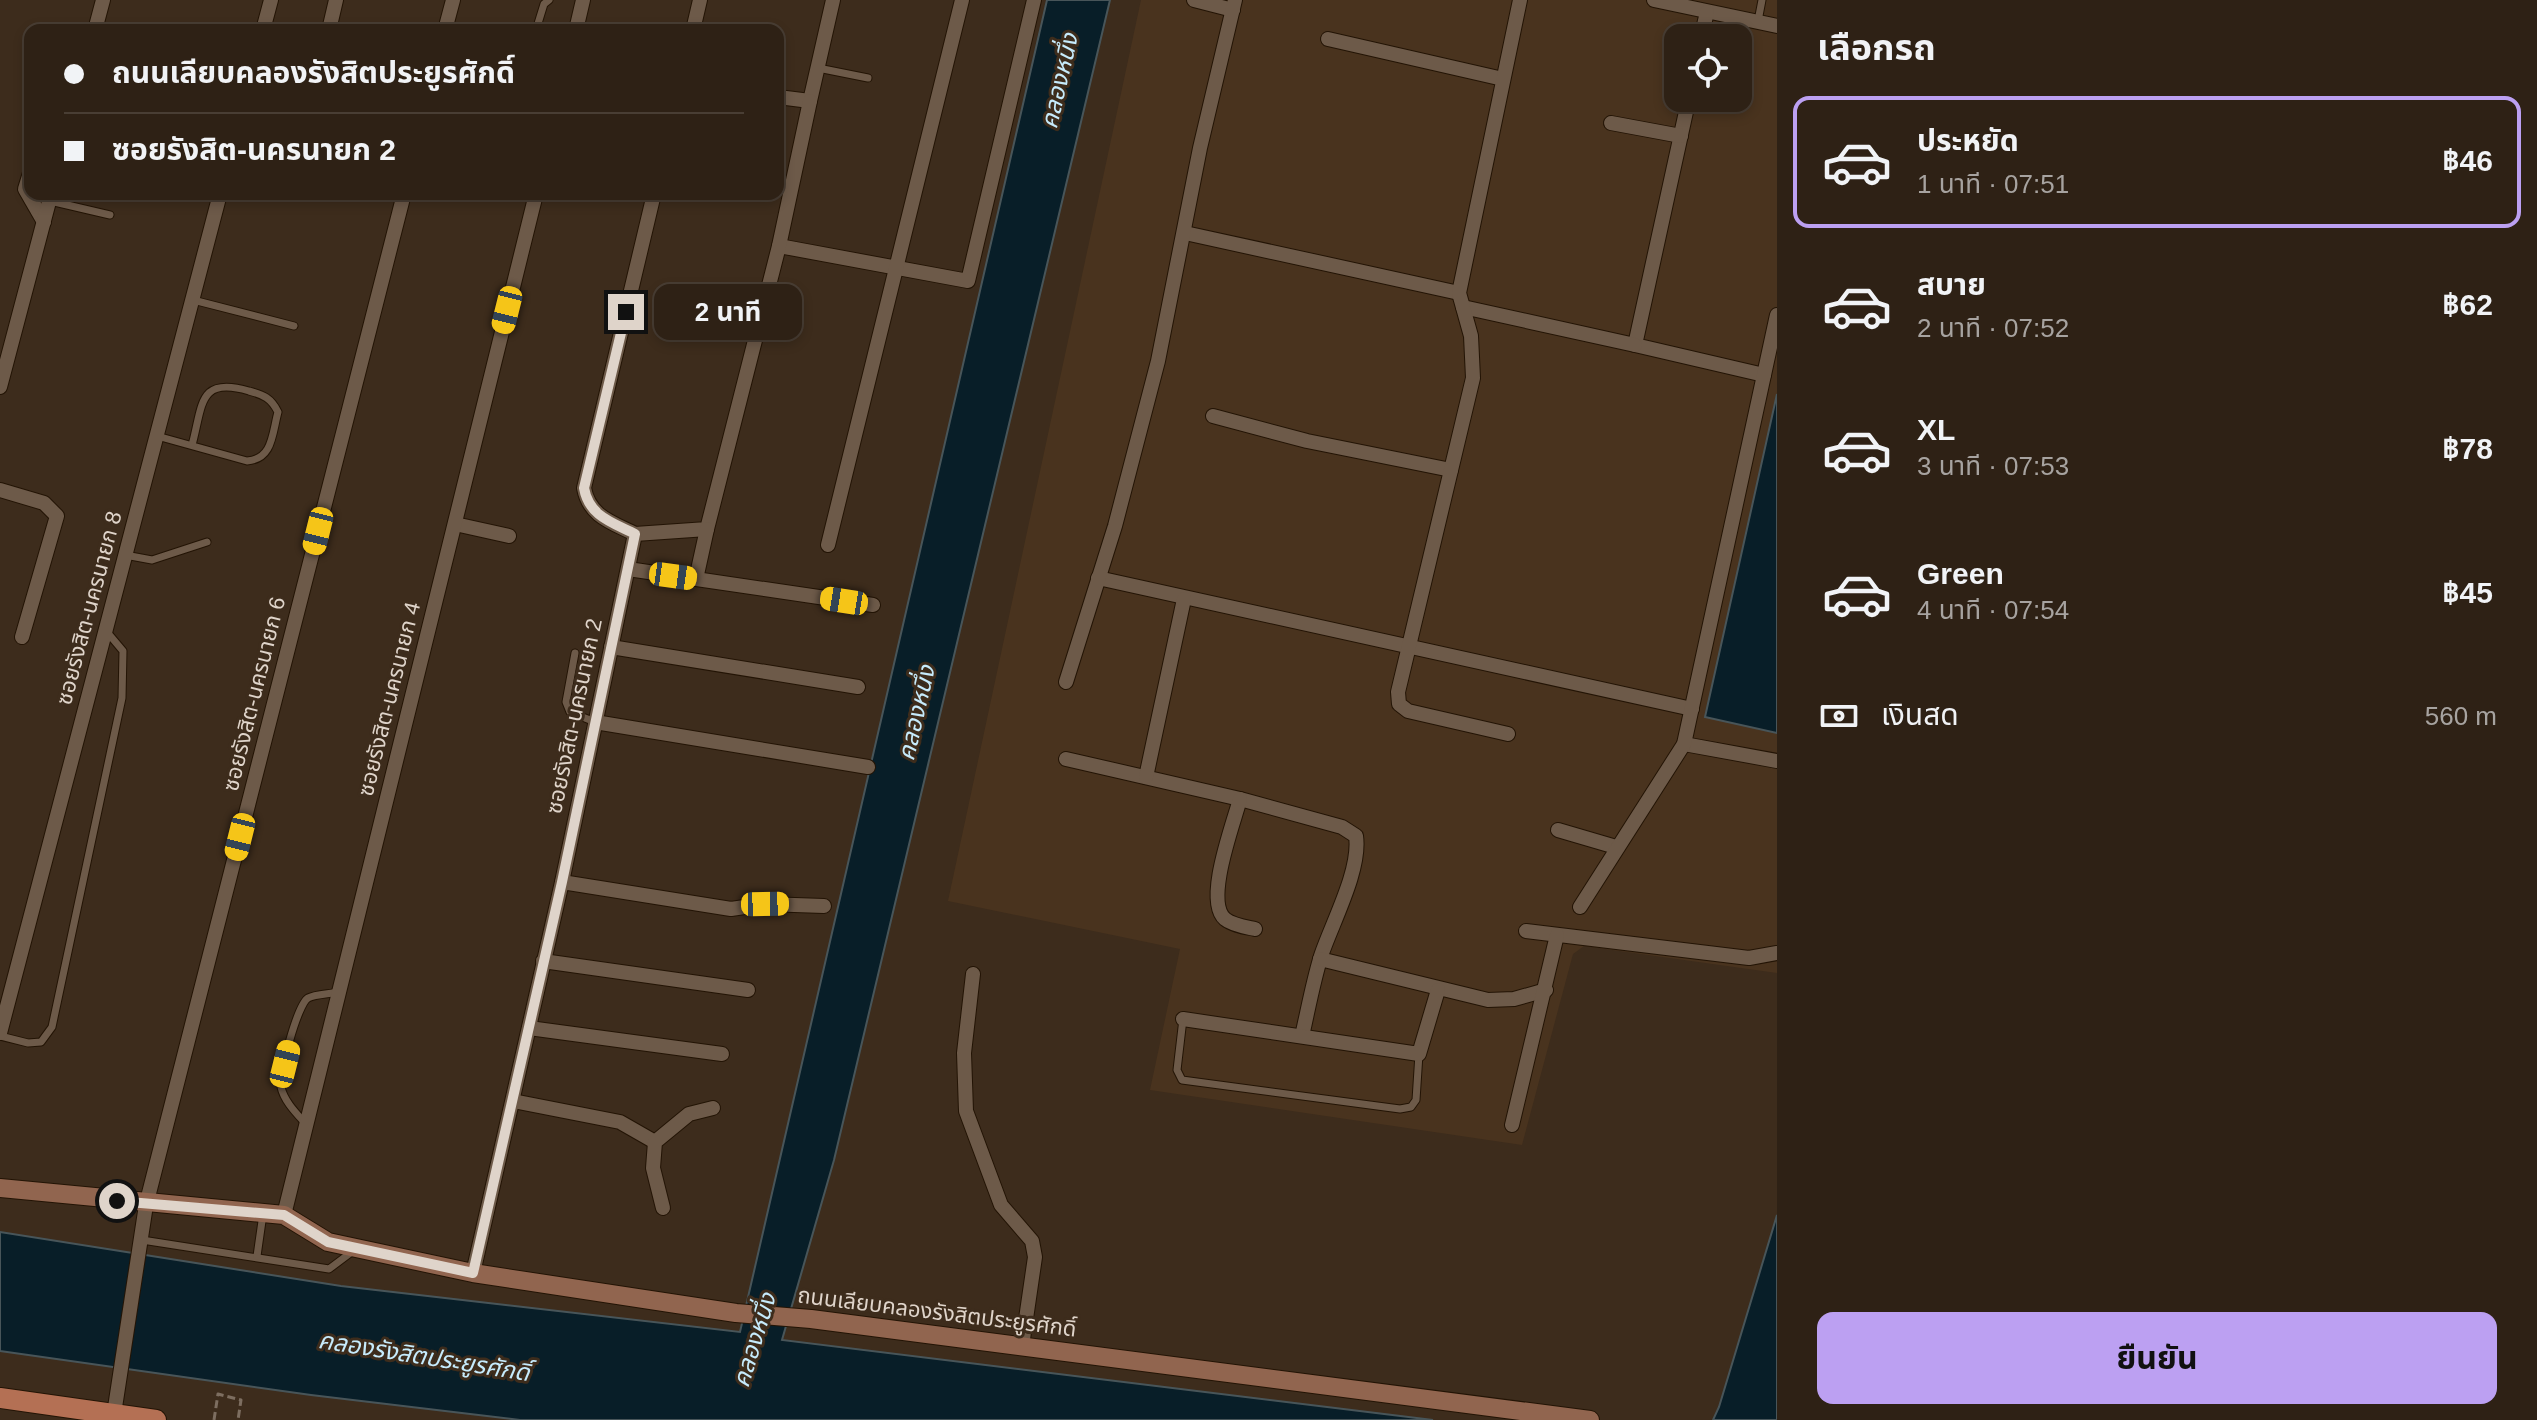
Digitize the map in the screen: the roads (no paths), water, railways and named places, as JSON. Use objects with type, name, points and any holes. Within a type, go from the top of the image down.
[{"type":"main road","points":[[0,1398],[156,1420]]},
{"type":"street","points":[[97,24],[103,0]]},
{"type":"street","points":[[265,24],[271,0]]},
{"type":"street","points":[[330,24],[336,0]]},
{"type":"street","points":[[447,24],[453,0]]},
{"type":"street","points":[[577,24],[579,0]]},
{"type":"street","points":[[694,24],[700,0]]},
{"type":"street","points":[[696,579],[779,246],[833,0]]},
{"type":"street","points":[[828,545],[962,0]]},
{"type":"street","points":[[779,246],[965,282],[970,278],[1034,0]]},
{"type":"street","points":[[1066,682],[1158,361],[1200,148],[1234,5],[1194,0]]},
{"type":"street","points":[[1508,734],[1408,711],[1399,704],[1398,692],[1473,378],[1471,336],[1461,300],[1520,0]]},
{"type":"street","points":[[1654,0],[1777,26]]},
{"type":"street","points":[[1704,24],[1707,12]]},
{"type":"street","points":[[1328,39],[1503,79]]},
{"type":"street","points":[[784,98],[810,101]]},
{"type":"street","points":[[1635,345],[1686,112]]},
{"type":"street","points":[[1611,123],[1681,136]]},
{"type":"street","points":[[31,200],[44,222]]},
{"type":"street","points":[[0,387],[49,200]]},
{"type":"street","name":"ซอยรังสิต-นครนายก 8","points":[[0,1034],[3,1009],[218,200]]},
{"type":"street","name":"ซอยรังสิต-นครนายก 6","points":[[114,1414],[146,1205],[402,200]]},
{"type":"street","name":"ซอยรังสิต-นครนายก 4","points":[[284,1215],[535,200]]},
{"type":"street","points":[[653,200],[584,488],[587,504],[598,516],[635,534],[707,529]]},
{"type":"street","points":[[1185,233],[1764,375]]},
{"type":"street","points":[[1580,907],[1684,744],[1777,315]]},
{"type":"street","points":[[1213,416],[1307,441],[1451,470]]},
{"type":"street","points":[[0,490],[44,503],[57,516],[22,637]]},
{"type":"street","points":[[455,524],[509,536]]},
{"type":"street","name":"ซอยรังสิต-นครนายก 2","points":[[473,1273],[562,882],[635,534]]},
{"type":"street","points":[[628,569],[873,605]]},
{"type":"street","points":[[1098,578],[1692,709]]},
{"type":"street","points":[[1146,777],[1184,599]]},
{"type":"street","points":[[611,647],[858,687]]},
{"type":"street","points":[[595,722],[868,767]]},
{"type":"street","points":[[1684,744],[1777,761]]},
{"type":"street","points":[[1066,759],[1240,799],[1342,827],[1356,836],[1358,848],[1353,867],[1320,959],[1302,1036]]},
{"type":"street","points":[[1240,799],[1215,895],[1219,912],[1228,922],[1255,929]]},
{"type":"street","points":[[1558,830],[1616,847]]},
{"type":"street","points":[[562,882],[731,909],[765,904],[824,906]]},
{"type":"street","points":[[1526,931],[1749,958],[1777,953]]},
{"type":"street","points":[[1512,1125],[1557,935]]},
{"type":"street","points":[[1320,959],[1488,1000],[1514,999],[1546,990]]},
{"type":"street","points":[[543,961],[748,990]]},
{"type":"street","points":[[973,974],[964,1053],[966,1111],[1001,1205],[1032,1241],[1035,1257],[1022,1346]]},
{"type":"street","points":[[1183,1019],[1419,1054],[1438,990]]},
{"type":"street","points":[[529,1028],[722,1054]]},
{"type":"street","points":[[513,1101],[620,1122],[655,1142]]},
{"type":"street","points":[[663,1208],[653,1168],[655,1142],[689,1114],[713,1108]]},
{"type":"street","name":"ถนนเลียบคลองรังสิตประยูรศักดิ์","points":[[0,1188],[146,1205],[284,1215],[328,1242],[355,1250],[473,1273],[736,1313],[811,1319],[1590,1420]]},
{"type":"lane","points":[[538,24],[544,4],[549,0]]},
{"type":"lane","points":[[1758,22],[1762,0]]},
{"type":"lane","points":[[818,68],[868,78]]},
{"type":"lane","points":[[60,200],[110,215]]},
{"type":"lane","points":[[193,300],[294,326]]},
{"type":"lane","points":[[157,436],[247,461],[260,460],[268,452],[278,412],[265,395],[227,384],[212,387],[205,396],[192,445]]},
{"type":"lane","points":[[125,555],[152,560],[207,542]]},
{"type":"lane","points":[[0,1034],[41,1042],[52,1027],[122,698],[123,651],[106,631]]},
{"type":"lane","points":[[575,653],[566,702],[570,712],[595,722]]},
{"type":"lane","points":[[305,1123],[286,1100],[281,1085],[295,1022],[300,1007],[308,998],[340,992]]},
{"type":"lane","points":[[1183,1019],[1177,1070],[1182,1080],[1400,1109],[1411,1107],[1416,1100],[1419,1054]]},
{"type":"lane","points":[[257,1256],[264,1212]]},
{"type":"lane","points":[[141,1246],[257,1256],[329,1269],[355,1250]]},
{"type":"water","points":[[1047,0],[1110,0],[834,1160],[782,1340],[1433,1420],[520,1420],[311,1395],[0,1351],[0,1232],[341,1286],[740,1332]]},
{"type":"water","points":[[1777,394],[1777,733],[1705,717]]},
{"type":"water","points":[[1777,1215],[1777,1420],[1713,1420],[1719,1407]]},
{"type":"water label","name":"คลองหนึ่ง","points":[[1059,81]]},
{"type":"water label","name":"คลองหนึ่ง","points":[[916,713]]},
{"type":"water label","name":"คลองหนึ่ง","points":[[754,1340]]},
{"type":"water label","name":"คลองรังสิตประยูรศักดิ์","points":[[424,1356]]}]
